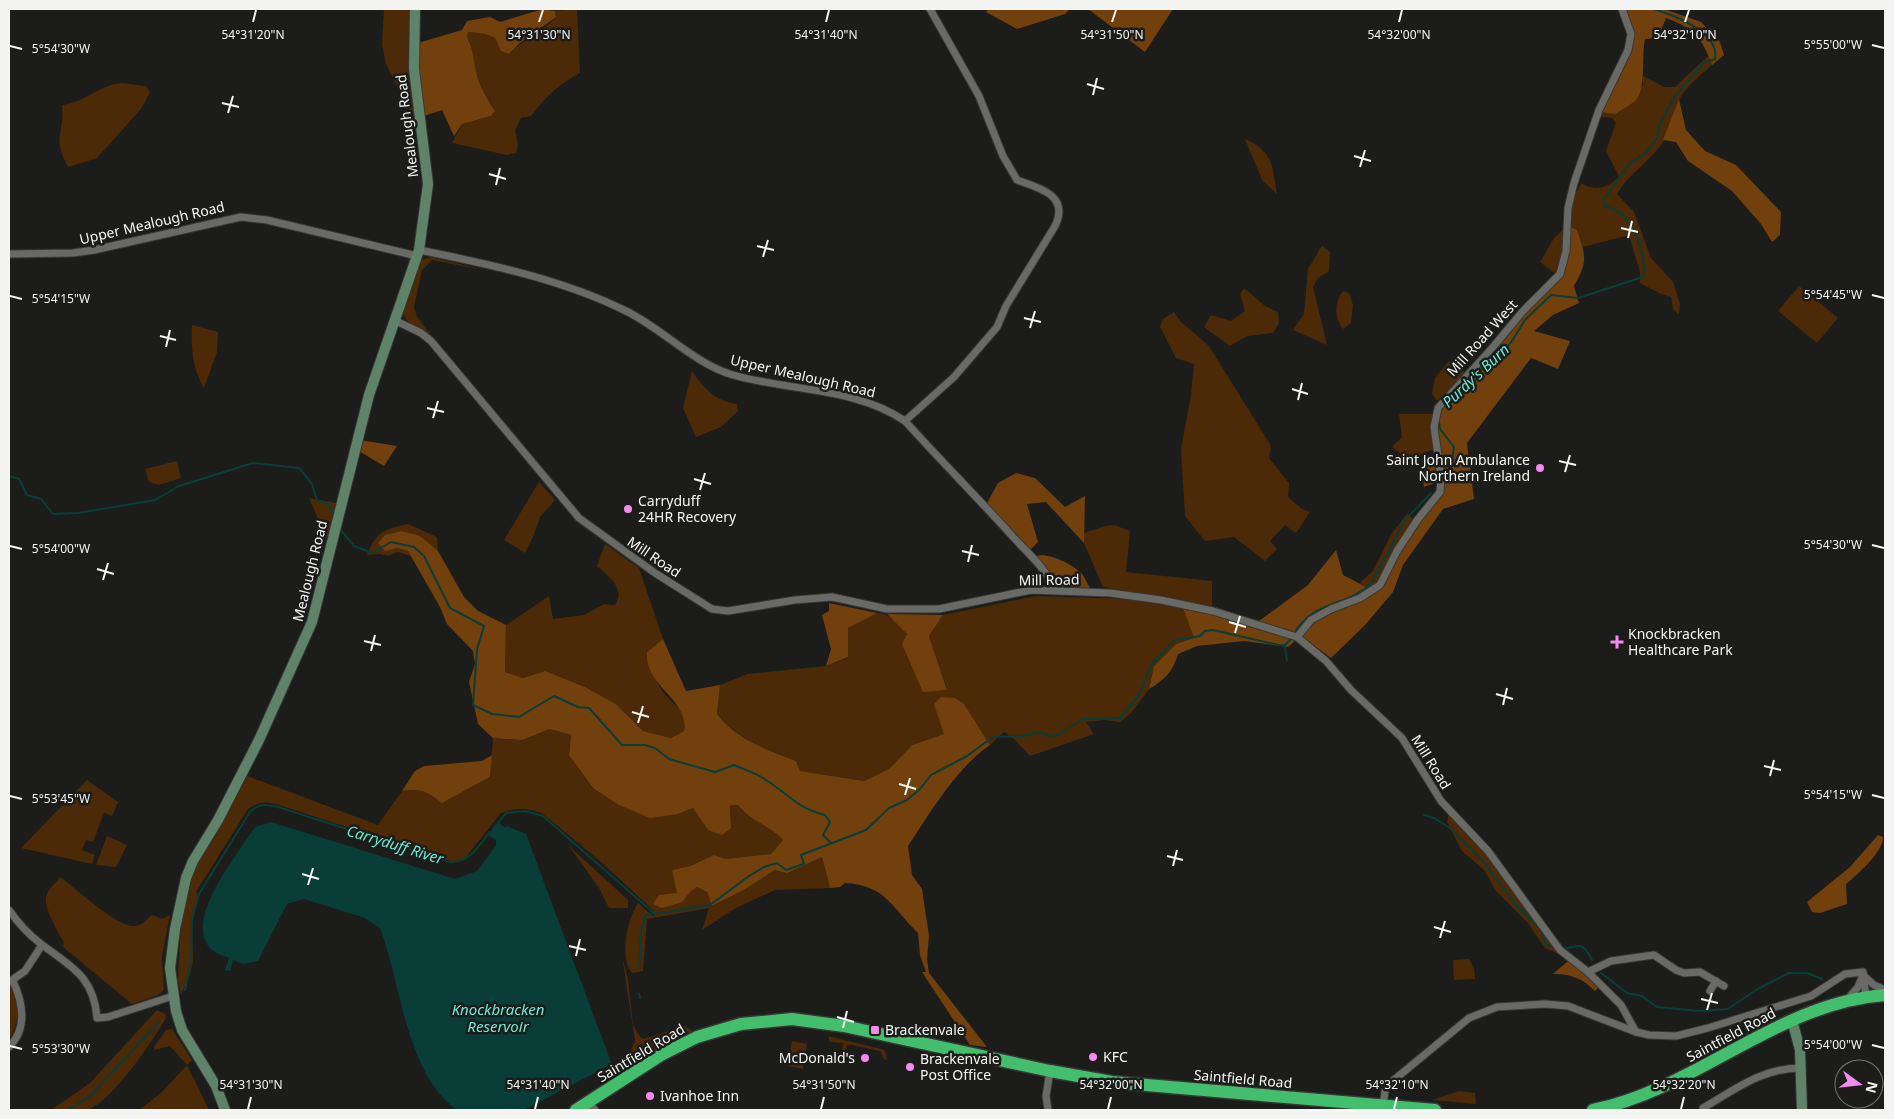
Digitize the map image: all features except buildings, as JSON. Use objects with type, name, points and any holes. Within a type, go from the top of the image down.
[{"type":"highway","name":"Saintfield Road","points":[[1593,1110],[1617,1105],[1657,1090],[1792,1020],[1846,1001],[1885,995]]},
{"type":"highway","name":"Saintfield Road","points":[[576,1110],[591,1106],[661,1055],[698,1037],[741,1024],[806,1020],[1050,1071],[1112,1082],[1435,1110]]},
{"type":"highway","name":"Saintfield Road","points":[[783,1021],[1039,1075],[1050,1071]]},
{"type":"highway","points":[[904,1039],[920,1046],[975,1058],[977,1062]]},
{"type":"street","name":"Mealough Road","points":[[225,1110],[216,1086],[182,1030],[173,996],[170,968],[172,944],[186,878],[193,862],[218,820],[259,740],[306,640],[320,592],[369,395],[418,253],[428,184],[414,77],[415,9]]},
{"type":"street","points":[[904,421],[954,376],[997,327],[1006,306],[1055,226],[1059,214],[1058,203],[1052,194],[1017,180],[1004,156],[979,96],[930,9]]},
{"type":"street","name":"Mill Road West","points":[[1297,637],[1311,620],[1331,609],[1360,598],[1380,585],[1397,551],[1418,519],[1440,492],[1441,477],[1434,427],[1438,408],[1493,347],[1523,310],[1560,274],[1566,251],[1568,208],[1573,186],[1599,110],[1628,50],[1631,34],[1622,9]]},
{"type":"street","name":"Upper Mealough Road","points":[[9,254],[73,253],[94,250],[241,217],[267,220],[538,279],[597,298],[628,312],[690,354],[733,375],[868,403],[892,412],[904,421],[1029,554],[1049,578],[1055,590]]},
{"type":"street","name":"Mill Road","points":[[394,320],[414,329],[430,341],[579,518],[655,573],[712,609],[728,611],[794,600],[832,597],[886,609],[939,609],[1024,592],[1055,590],[1125,594],[1160,600],[1213,611],[1286,632],[1297,637],[1326,661],[1351,690],[1402,738],[1441,801],[1488,851],[1566,956],[1588,972],[1621,1005],[1636,1032]]},
{"type":"street","points":[[9,910],[22,927],[80,974],[93,995],[97,1018],[116,1015],[173,996]]},
{"type":"street","points":[[9,1047],[18,1033],[23,1010],[11,981],[25,972],[42,945]]},
{"type":"street","points":[[1588,972],[1611,961],[1651,954],[1658,956],[1676,970],[1684,973],[1700,972],[1724,986]]},
{"type":"street","points":[[1383,1106],[1385,1091],[1389,1084],[1460,1024],[1487,1010],[1517,1006],[1563,1006],[1578,1009],[1636,1032],[1664,1036],[1691,1033],[1811,996],[1844,974],[1863,973]]},
{"type":"street","points":[[1863,973],[1874,985],[1885,990]]},
{"type":"street","points":[[1863,973],[1866,997]]},
{"type":"street","points":[[1846,1001],[1858,987],[1863,973]]},
{"type":"street","points":[[1710,991],[1716,981]]},
{"type":"street","points":[[1792,1020],[1802,1068],[1802,1110]]},
{"type":"street","points":[[1703,1108],[1763,1074],[1780,1069],[1802,1068]]},
{"type":"street","points":[[1048,1110],[1046,1096],[1050,1071]]},
{"type":"shaded area","points":[[384,9],[411,9],[411,85],[415,120],[386,64],[382,45]]},
{"type":"shaded area","points":[[543,9],[555,11],[556,17],[520,43],[509,54],[501,51],[495,38],[485,34],[468,32],[467,37],[479,82],[495,111],[491,116],[462,124],[454,136],[442,110],[424,116],[419,90],[418,43],[462,30],[467,21],[490,17],[500,22]]},
{"type":"shaded area","points":[[577,9],[580,73],[553,91],[531,116],[521,118],[515,130],[518,146],[516,153],[507,155],[452,143],[462,124],[491,116],[495,111],[477,76],[472,50],[467,37],[468,32],[485,34],[495,38],[501,51],[509,54],[551,22],[556,17],[555,11]]},
{"type":"shaded area","points":[[988,9],[1070,9],[1065,14],[1017,29],[986,12]]},
{"type":"shaded area","points":[[1088,9],[1173,9],[1145,52]]},
{"type":"shaded area","points":[[1625,9],[1664,9],[1701,22],[1720,42],[1724,55],[1712,65],[1696,35],[1684,26],[1666,18],[1658,38],[1645,39],[1639,96],[1633,103],[1615,114],[1600,112],[1630,52]]},
{"type":"shaded area","points":[[1708,56],[1712,65],[1694,80],[1683,93],[1663,142],[1652,156],[1627,180],[1617,194],[1634,212],[1651,258],[1673,282],[1680,304],[1679,315],[1673,309],[1671,297],[1640,283],[1640,272],[1629,235],[1583,247],[1577,230],[1568,225],[1572,197],[1578,191],[1581,183],[1596,188],[1602,187],[1611,183],[1619,176],[1606,151],[1616,123],[1612,118],[1599,117],[1600,112],[1643,85],[1643,76],[1664,87],[1675,87]]},
{"type":"shaded area","points":[[121,83],[146,86],[150,92],[141,109],[97,158],[68,167],[59,141],[62,105],[78,101],[105,87]]},
{"type":"shaded area","points":[[1679,99],[1686,130],[1705,151],[1736,165],[1781,212],[1780,235],[1772,242],[1761,224],[1732,191],[1688,161],[1676,142],[1663,140]]},
{"type":"shaded area","points":[[1245,139],[1262,149],[1267,155],[1272,168],[1277,194],[1262,180]]},
{"type":"shaded area","points":[[1568,225],[1577,230],[1584,253],[1582,271],[1574,286],[1579,303],[1553,315],[1534,331],[1570,341],[1558,369],[1531,358],[1467,443],[1474,499],[1443,509],[1403,565],[1393,592],[1365,625],[1331,658],[1301,636],[1288,647],[1244,641],[1197,646],[1178,654],[1167,675],[1149,689],[1154,666],[1176,644],[1194,638],[1180,600],[1212,606],[1259,621],[1308,585],[1336,550],[1343,575],[1376,592],[1413,528],[1442,488],[1435,437],[1438,406],[1562,276]]},
{"type":"shaded area","points":[[1563,230],[1563,247],[1556,274],[1540,262],[1554,238]]},
{"type":"shaded area","points":[[1322,246],[1330,252],[1329,271],[1318,278],[1313,287],[1327,345],[1293,330],[1304,314],[1308,269]]},
{"type":"shaded area","points":[[430,257],[489,271],[432,260],[422,270],[414,307],[417,317],[434,339],[411,324],[402,311],[422,260]]},
{"type":"shaded area","points":[[1799,286],[1838,318],[1817,343],[1778,311]]},
{"type":"shaded area","points":[[1244,288],[1265,306],[1278,312],[1279,323],[1273,333],[1247,336],[1230,346],[1204,327],[1211,315],[1231,321],[1245,311],[1240,294]]},
{"type":"shaded area","points":[[1343,291],[1349,293],[1353,305],[1351,323],[1343,329],[1338,320],[1336,310],[1338,300]]},
{"type":"shaded area","points":[[1174,312],[1180,321],[1209,346],[1271,446],[1269,458],[1289,483],[1288,497],[1302,509],[1310,512],[1296,533],[1285,525],[1270,541],[1277,549],[1265,561],[1234,537],[1205,541],[1185,516],[1181,449],[1191,395],[1194,364],[1176,358],[1160,327],[1163,319]]},
{"type":"shaded area","points":[[192,325],[218,332],[217,352],[204,388],[193,358]]},
{"type":"shaded area","points":[[1449,361],[1466,373],[1437,401],[1432,394],[1435,378]]},
{"type":"shaded area","points":[[692,371],[710,393],[722,400],[737,404],[738,411],[721,427],[696,437],[683,408]]},
{"type":"shaded area","points":[[1399,414],[1433,414],[1431,428],[1433,450],[1425,452],[1416,458],[1403,456],[1392,447],[1402,437]]},
{"type":"shaded area","points":[[360,440],[397,446],[384,466],[357,450]]},
{"type":"shaded area","points":[[1433,457],[1437,482],[1424,487],[1422,469],[1425,461]]},
{"type":"shaded area","points":[[177,461],[181,478],[159,485],[149,482],[145,469]]},
{"type":"shaded area","points":[[1016,473],[1035,478],[1065,507],[1085,496],[1084,543],[1046,502],[1027,504],[1038,542],[1030,550],[1036,556],[1053,557],[1072,566],[1082,575],[1090,588],[1060,588],[987,503],[998,483]]},
{"type":"shaded area","points":[[539,482],[555,500],[540,517],[525,553],[504,540]]},
{"type":"shaded area","points":[[309,498],[336,503],[327,539]]},
{"type":"shaded area","points":[[1407,514],[1414,519],[1395,549],[1379,582],[1370,589],[1360,583],[1373,571],[1392,533]]},
{"type":"shaded area","points":[[408,524],[437,537],[438,551],[424,540],[401,532],[385,536],[378,543],[408,551],[411,556],[398,552],[389,556],[380,554],[367,555],[378,536],[387,530]]},
{"type":"shaded area","points":[[1114,525],[1130,531],[1126,572],[1212,581],[1212,606],[1103,587],[1084,543],[1084,533]]},
{"type":"shaded area","points":[[401,531],[420,536],[438,551],[464,597],[478,611],[506,625],[505,672],[523,678],[545,671],[585,687],[616,704],[643,731],[671,738],[684,731],[684,720],[680,710],[652,674],[648,664],[647,652],[663,639],[686,691],[720,685],[717,714],[725,723],[753,743],[796,761],[800,771],[864,781],[889,769],[912,745],[944,734],[934,704],[941,697],[955,698],[964,704],[990,745],[966,765],[955,778],[908,846],[912,875],[922,889],[929,936],[927,959],[929,973],[987,1047],[970,1045],[922,972],[926,972],[920,955],[918,933],[887,899],[870,888],[845,883],[840,887],[830,888],[822,857],[787,873],[775,870],[744,890],[712,906],[707,892],[697,887],[682,902],[662,908],[653,904],[659,895],[677,893],[672,870],[690,866],[714,855],[726,859],[771,854],[783,840],[772,830],[748,815],[738,805],[730,805],[731,828],[722,835],[708,830],[693,808],[678,814],[650,818],[619,805],[593,788],[569,755],[571,735],[550,729],[522,740],[493,738],[478,724],[469,682],[475,664],[473,651],[447,624],[440,607],[408,551],[397,548],[385,551],[378,543],[385,535]]},
{"type":"shaded area","points":[[605,544],[639,568],[663,639],[647,652],[661,689],[684,716],[684,731],[671,738],[643,731],[616,704],[585,687],[545,671],[523,678],[505,672],[506,625],[549,596],[553,619],[584,615],[604,604],[615,605],[619,594],[615,583],[597,566]]},
{"type":"shaded area","points":[[1036,596],[1134,599],[1183,608],[1194,638],[1176,644],[1154,666],[1149,689],[1131,713],[1120,722],[1105,720],[1086,722],[1094,734],[1030,756],[1015,740],[1004,732],[990,745],[964,704],[944,734],[912,745],[889,769],[864,781],[800,771],[796,761],[753,743],[734,731],[717,714],[720,685],[748,674],[826,666],[848,658],[848,628],[875,613],[887,616],[906,633],[947,689],[929,636],[943,615]]},
{"type":"shaded area","points":[[829,603],[877,613],[848,628],[848,657],[826,666],[831,649],[822,615],[829,611]]},
{"type":"shaded area","points":[[887,614],[943,615],[929,636],[947,690],[923,692],[902,644],[907,634]]},
{"type":"shaded area","points":[[550,729],[571,735],[569,755],[593,788],[678,814],[693,808],[708,830],[731,828],[730,804],[738,805],[748,815],[772,830],[783,840],[771,854],[726,859],[714,855],[690,866],[672,870],[681,902],[691,890],[697,887],[707,892],[713,906],[744,890],[775,870],[808,863],[822,857],[830,888],[775,890],[736,908],[702,930],[709,908],[647,919],[643,971],[632,973],[628,966],[625,948],[628,928],[634,910],[638,903],[653,916],[654,911],[600,861],[543,814],[533,810],[522,809],[510,810],[500,814],[466,857],[459,861],[451,861],[276,804],[262,803],[248,809],[196,892],[199,897],[192,922],[193,962],[189,977],[181,994],[178,981],[181,914],[189,884],[197,865],[215,837],[247,776],[378,825],[402,791],[414,790],[423,792],[442,803],[490,777],[493,738],[522,740]]},
{"type":"shaded area","points":[[492,755],[490,777],[442,803],[423,792],[414,790],[402,791],[415,771],[424,766],[482,761]]},
{"type":"shaded area","points":[[87,780],[118,802],[112,816],[104,813],[93,842],[86,840],[82,850],[95,855],[92,864],[21,848]]},
{"type":"shaded area","points":[[1449,812],[1489,855],[1559,954],[1545,948],[1528,923],[1496,891],[1484,870],[1462,851],[1447,822]]},
{"type":"shaded area","points":[[1878,835],[1883,837],[1875,856],[1846,884],[1847,904],[1820,913],[1812,912],[1807,902],[1850,867]]},
{"type":"shaded area","points":[[107,836],[127,845],[116,867],[96,865]]},
{"type":"shaded area","points":[[569,846],[628,900],[628,908],[609,908],[599,888]]},
{"type":"shaded area","points":[[60,877],[96,906],[125,924],[135,926],[143,923],[152,915],[162,919],[170,915],[162,956],[164,990],[156,996],[132,1004],[63,947],[64,942],[52,920],[46,902],[48,892]]},
{"type":"shaded area","points":[[622,957],[628,979],[633,1025],[640,1037],[643,1039],[685,1026],[692,1031],[624,1069],[635,1040]]},
{"type":"shaded area","points":[[1469,959],[1474,969],[1475,979],[1454,980],[1453,960]]},
{"type":"shaded area","points":[[1568,961],[1586,973],[1599,987],[1595,991],[1586,983],[1576,978],[1553,974]]},
{"type":"shaded area","points":[[9,984],[12,986],[14,993],[17,1020],[9,1040]]},
{"type":"shaded area","points":[[157,1010],[165,1014],[166,1018],[132,1068],[111,1093],[90,1109],[77,1112],[51,1110],[90,1083]]},
{"type":"shaded area","points":[[172,1029],[192,1060],[187,1065],[170,1046],[154,1050],[154,1047],[166,1030]]},
{"type":"shaded area","points":[[828,1036],[885,1050],[887,1060],[884,1059],[880,1051],[847,1045],[843,1059],[846,1063],[840,1061],[843,1043],[830,1042]]},
{"type":"shaded area","points":[[792,1041],[807,1044],[803,1069],[788,1066]]},
{"type":"shaded area","points":[[187,1065],[209,1110],[139,1110],[161,1093]]},
{"type":"shaded area","points":[[1459,1091],[1475,1093],[1476,1104],[1432,1100]]},
{"type":"water","name":"Knockbracken Reservoir","points":[[271,822],[455,879],[477,871],[496,846],[496,840],[488,835],[498,822],[505,828],[507,826],[526,834],[611,1062],[608,1066],[524,1110],[457,1110],[440,1094],[426,1074],[416,1051],[407,1026],[380,928],[365,918],[304,899],[287,904],[258,961],[243,964],[233,960],[230,971],[225,970],[229,958],[212,950],[204,938],[203,924],[207,908],[223,875],[255,827]]},
{"type":"waterway","name":"Purdy's Burn","points":[[1462,386],[1510,344],[1525,320],[1551,295],[1578,298],[1643,277],[1642,254],[1633,229],[1623,215],[1604,206],[1604,199],[1630,163],[1646,153],[1657,138],[1660,123],[1676,95],[1704,63],[1715,59],[1715,49],[1703,33],[1683,20],[1654,9]]},
{"type":"waterway","name":"Purdy's Burn","points":[[1439,421],[1440,429],[1454,447],[1451,465],[1447,472]]},
{"type":"waterway","points":[[9,476],[19,479],[27,495],[41,499],[53,514],[78,513],[155,500],[179,486],[253,463],[299,468],[312,484],[317,500],[328,504],[335,518]]},
{"type":"waterway","name":"Purdy's Burn","points":[[1294,634],[1302,623],[1320,609],[1351,597],[1371,584],[1405,520],[1431,493]]},
{"type":"waterway","points":[[340,529],[354,546],[372,553],[391,542],[414,547],[424,556],[450,608],[484,626],[477,649],[473,705],[492,714],[519,717],[554,696],[578,707],[589,708],[622,745],[645,745],[655,748],[669,759],[715,772],[734,765],[759,775],[800,805],[825,815],[830,822],[823,835],[830,842]]},
{"type":"waterway","name":"Purdy's Burn","points":[[493,829],[506,813],[525,811],[543,816],[655,914],[710,905],[764,867],[777,863],[786,870],[804,864],[801,855],[866,830],[889,808],[907,800],[920,789],[931,775],[967,756],[993,737],[1023,736],[1039,732],[1051,736],[1058,735],[1083,719],[1120,718],[1139,695],[1151,665],[1175,640],[1200,636],[1205,631],[1213,630],[1279,645],[1285,645],[1292,638]]},
{"type":"waterway","points":[[1285,646],[1287,661]]},
{"type":"waterway","name":"Carryduff River","points":[[185,990],[191,961],[192,919],[199,894],[250,812],[256,807],[264,805],[275,806],[450,862],[457,862],[468,857],[478,848],[490,832]]},
{"type":"waterway","points":[[1424,815],[1434,818],[1450,828],[1483,861],[1516,905],[1541,929],[1546,945],[1556,947]]},
{"type":"waterway","points":[[639,969],[641,933],[645,916],[653,913]]},
{"type":"waterway","points":[[1561,948],[1581,946],[1592,960]]},
{"type":"waterway","points":[[1601,973],[1627,993],[1642,996],[1657,1007],[1699,1011],[1728,1009],[1756,990],[1789,973],[1807,973],[1822,979]]},
{"type":"waterway","points":[[639,994],[640,998]]},
{"type":"waterway","name":"Carryduff River","points":[[68,1110],[90,1096],[159,1022]]},
{"type":"place","name":"Saint John Ambulance Northern Ireland","points":[[1540,468]]},
{"type":"place","name":"Carryduff 24HR Recovery","points":[[628,509]]},
{"type":"place","name":"Knockbracken Healthcare Park","points":[[1617,642]]},
{"type":"place","name":"Brackenvale","points":[[875,1030]]},
{"type":"place","name":"KFC","points":[[1093,1057]]},
{"type":"place","name":"McDonald's","points":[[865,1058]]},
{"type":"place","name":"Brackenvale Post Office","points":[[910,1067]]},
{"type":"place","name":"Ivanhoe Inn","points":[[650,1096]]}]
